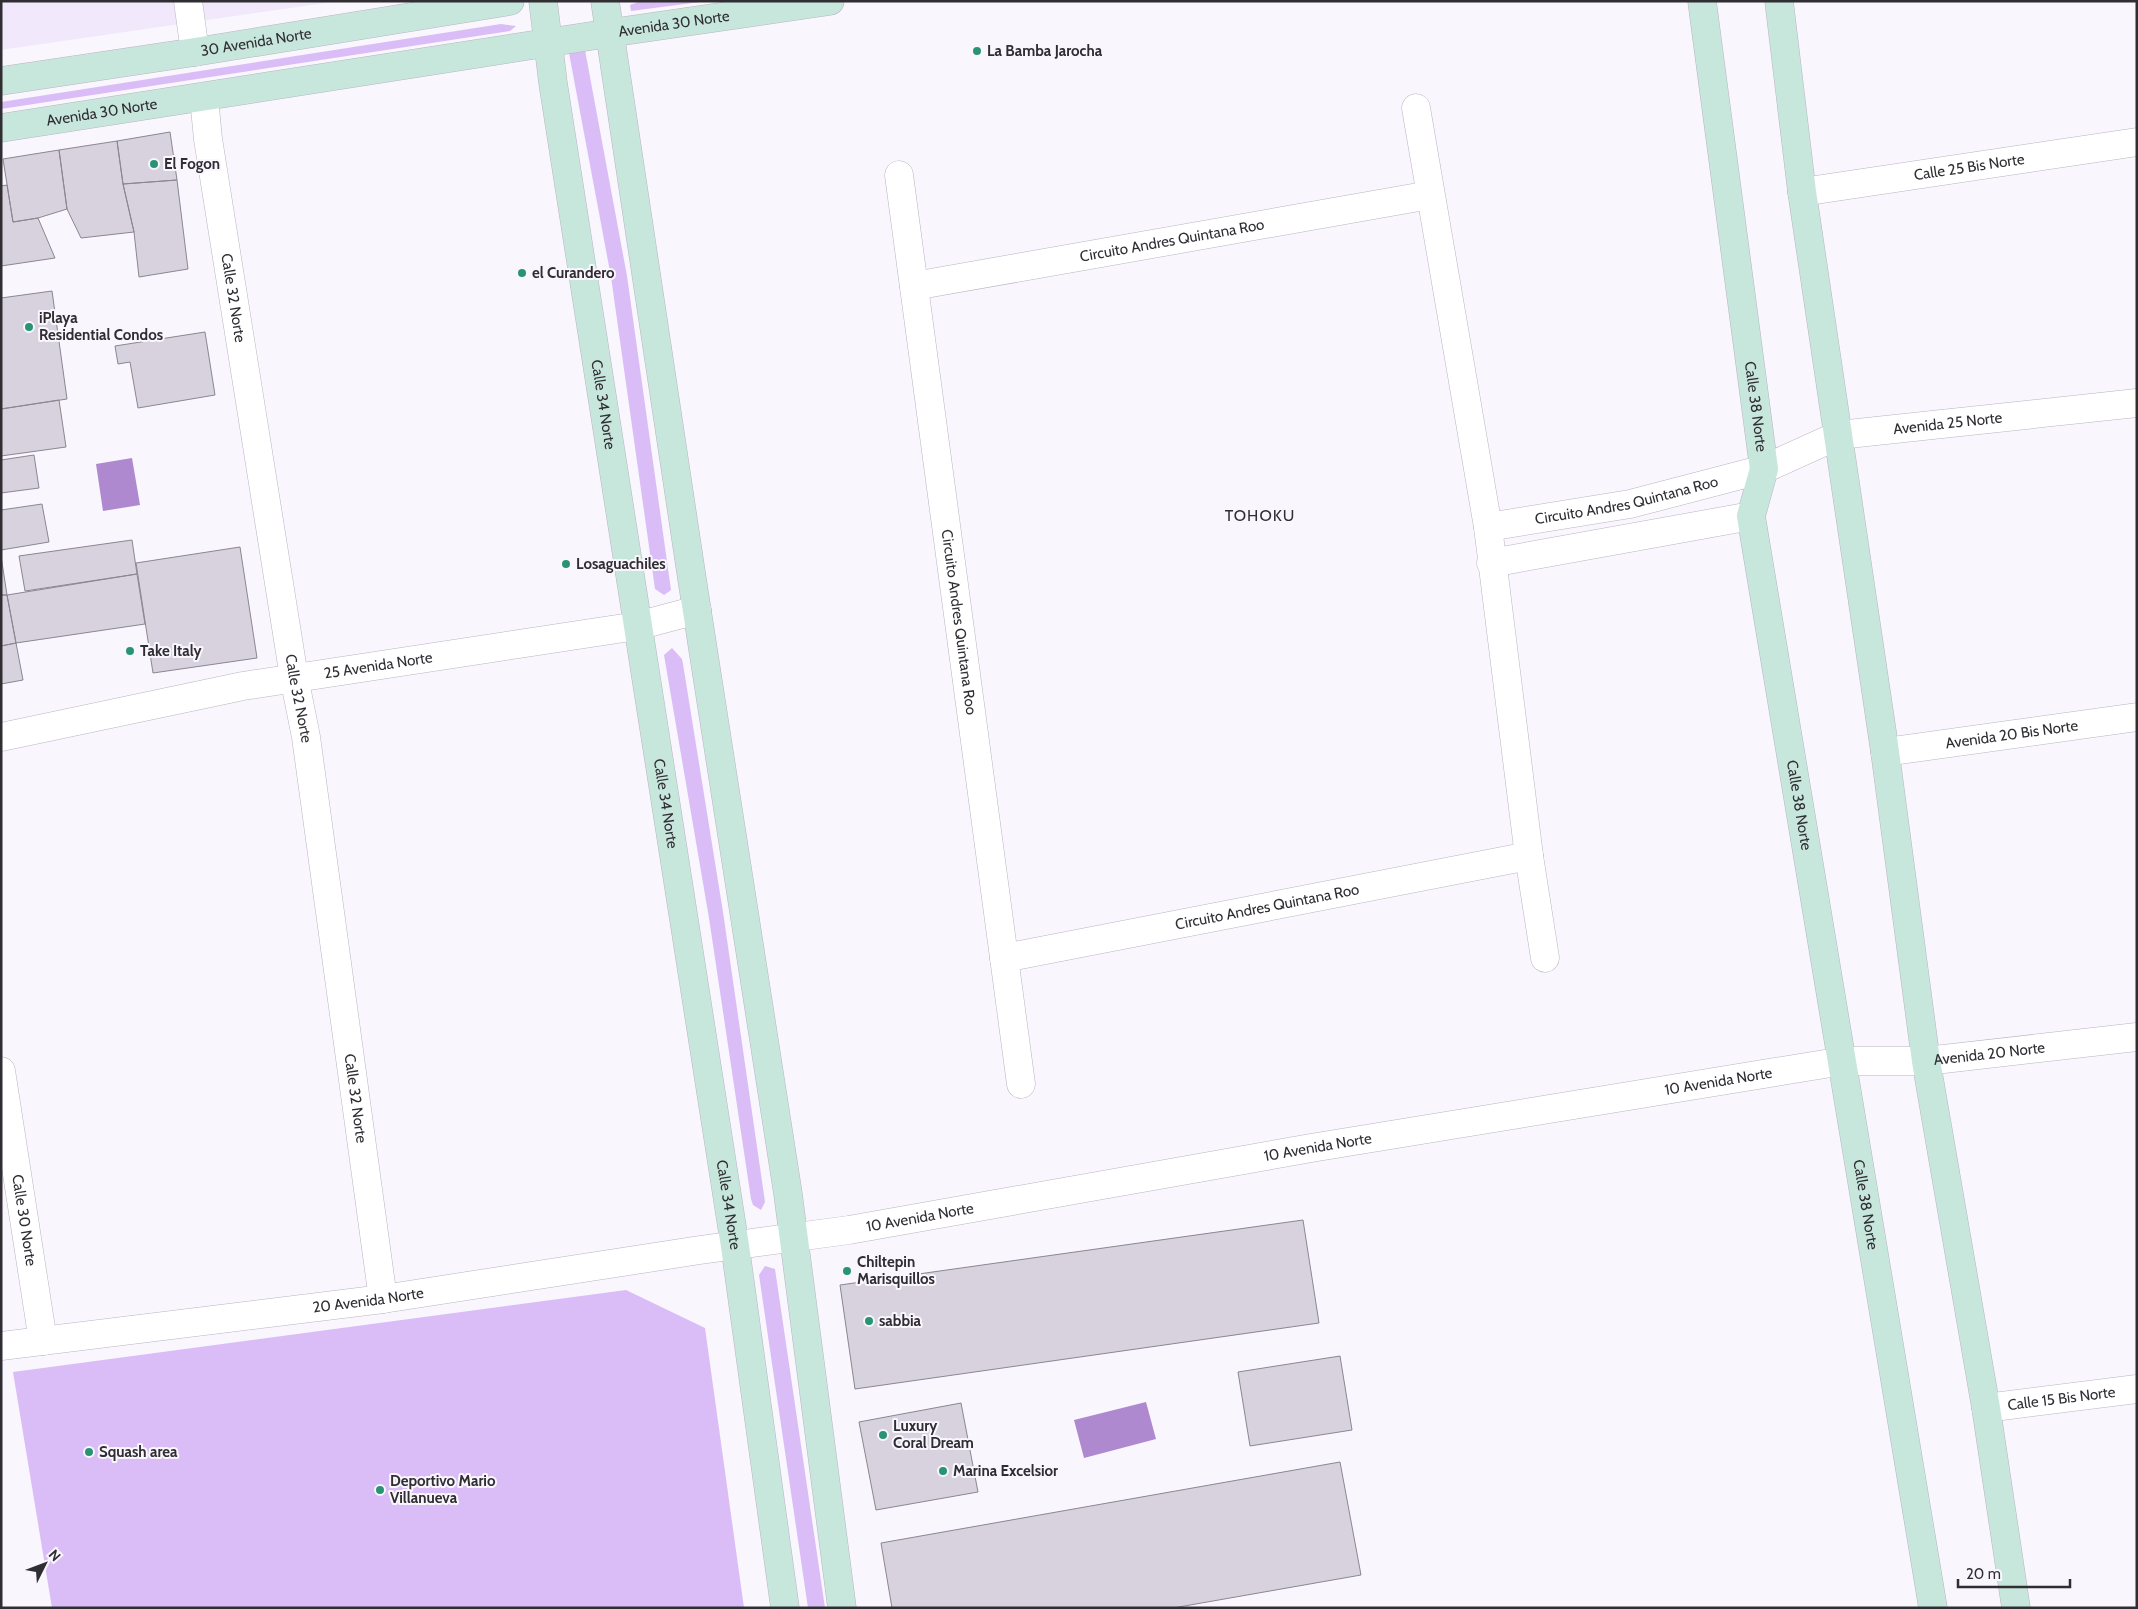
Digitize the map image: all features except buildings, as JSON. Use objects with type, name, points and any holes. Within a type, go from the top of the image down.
[{"type":"main road","name":"30 Avenida Norte","points":[[1,81],[510,1]]},
{"type":"main road","name":"Calle 34 Norte","points":[[543,1],[637,626],[735,1246],[785,1608]]},
{"type":"main road","points":[[606,1],[697,610],[794,1237],[842,1608]]},
{"type":"main road","name":"Avenida 30 Norte","points":[[548,43],[830,1]]},
{"type":"main road","name":"Calle 38 Norte","points":[[1702,1],[1764,469],[1752,516],[1933,1608]]},
{"type":"main road","points":[[1779,1],[1802,192],[1885,752],[1926,1061],[1986,1408],[2016,1608]]},
{"type":"main road","points":[[204,98],[548,43]]},
{"type":"main road","name":"Avenida 30 Norte","points":[[1,128],[204,98]]},
{"type":"street","points":[[188,1],[195,52]]},
{"type":"street","name":"Calle 32 Norte","points":[[204,98],[209,149],[294,677],[306,737],[383,1299]]},
{"type":"street","points":[[1416,108],[1488,527],[1529,856],[1545,958]]},
{"type":"street","name":"Calle 25 Bis Norte","points":[[1802,192],[2137,142]]},
{"type":"street","name":"Circuito Andres Quintana Roo","points":[[899,175],[1021,1084]]},
{"type":"street","name":"Circuito Andres Quintana Roo","points":[[914,286],[1430,195]]},
{"type":"street","name":"Avenida 25 Norte","points":[[1764,469],[1839,435],[2137,403]]},
{"type":"street","name":"Circuito Andres Quintana Roo","points":[[1488,527],[1630,504],[1764,469]]},
{"type":"street","points":[[1491,563],[1752,516]]},
{"type":"street","name":"25 Avenida Norte","points":[[1,737],[243,686],[637,626],[697,610]]},
{"type":"street","name":"Avenida 20 Bis Norte","points":[[1885,752],[2137,717]]},
{"type":"street","name":"Circuito Andres Quintana Roo","points":[[1004,958],[1529,856]]},
{"type":"street","name":"Avenida 20 Norte","points":[[1843,1061],[1926,1061],[2137,1037]]},
{"type":"street","name":"10 Avenida Norte","points":[[794,1237],[849,1230],[1311,1148],[1843,1061]]},
{"type":"street","name":"Calle 30 Norte","points":[[1,1071],[43,1341]]},
{"type":"street","points":[[735,1246],[794,1237]]},
{"type":"street","name":"20 Avenida Norte","points":[[1,1346],[383,1299],[735,1246]]},
{"type":"street","name":"Calle 15 Bis Norte","points":[[1986,1408],[2137,1389]]},
{"type":"shaded area","points":[[1,1],[339,1],[1,50]]},
{"type":"shaded area","points":[[641,1],[708,1],[631,11],[630,5]]},
{"type":"shaded area","points":[[501,24],[516,26],[510,31],[1,109],[1,102]]},
{"type":"shaded area","points":[[585,50],[627,276],[671,590],[664,595],[655,589],[611,277],[569,53]]},
{"type":"shaded area","points":[[132,458],[140,505],[103,511],[96,464]]},
{"type":"shaded area","points":[[672,648],[682,659],[683,664],[723,912],[765,1202],[761,1210],[753,1205],[751,1199],[709,918],[664,655]]},
{"type":"shaded area","points":[[765,1266],[775,1269],[825,1608],[808,1608],[759,1275]]},
{"type":"shaded area","name":"Deportivo Mario Villanueva","points":[[626,1290],[705,1328],[744,1608],[52,1608],[13,1372]]},
{"type":"shaded area","points":[[1146,1402],[1156,1439],[1084,1458],[1074,1420]]},
{"type":"place","name":"La Bamba Jarocha","points":[[977,51]]},
{"type":"place","name":"El Fogon","points":[[154,164]]},
{"type":"place","name":"el Curandero","points":[[522,273]]},
{"type":"place","name":"iPlaya Residential Condos","points":[[29,327]]},
{"type":"place","name":"Losaguachiles","points":[[566,564]]},
{"type":"place","name":"Take Italy","points":[[130,651]]},
{"type":"place","name":"Chiltepin Marisquillos","points":[[847,1271]]},
{"type":"place","name":"sabbia","points":[[869,1321]]},
{"type":"place","name":"Luxury Coral Dream","points":[[883,1435]]},
{"type":"place","name":"Squash area","points":[[89,1452]]},
{"type":"place","name":"Marina Excelsior","points":[[943,1471]]},
{"type":"place","name":"Deportivo Mario Villanueva","points":[[380,1490]]},
{"type":"district","name":"TOHOKU","points":[[1260,515]]}]
